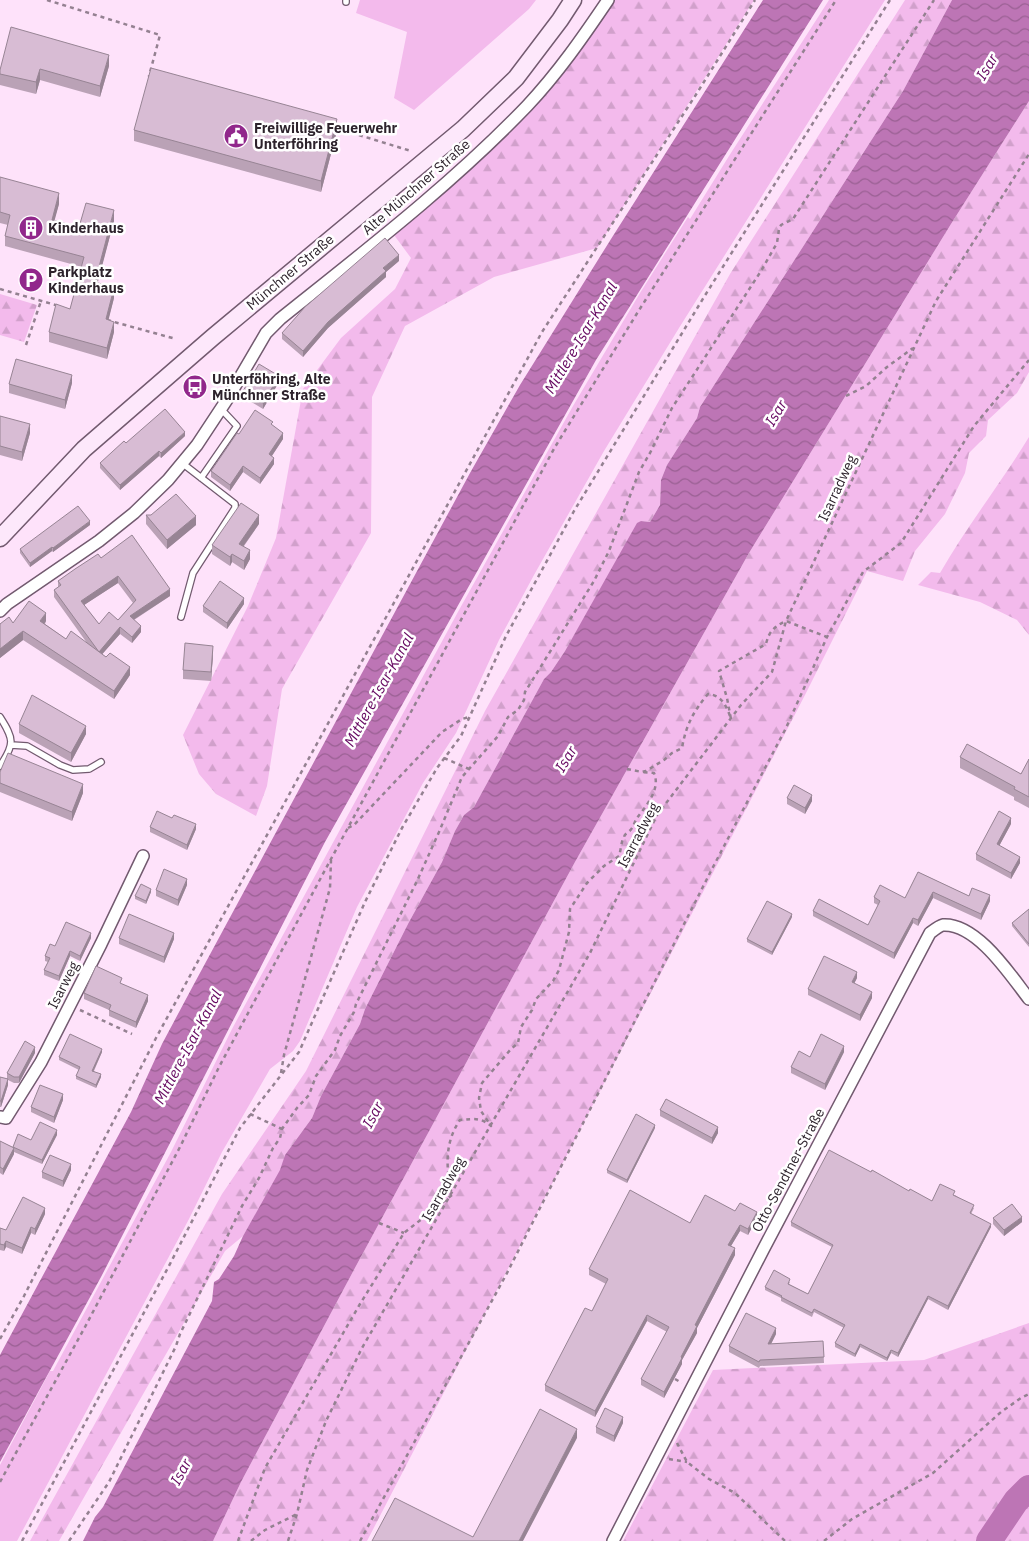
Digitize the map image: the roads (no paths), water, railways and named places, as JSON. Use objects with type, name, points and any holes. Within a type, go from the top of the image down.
[{"type":"main road","name":"Münchner Straße","points":[[0,538],[84,450],[212,337],[463,129],[516,78],[573,0]]},
{"type":"street","name":"Alte Münchner Straße","points":[[2,604],[99,541],[134,513],[168,480],[197,446],[266,333],[280,319],[407,217],[466,166],[528,104],[572,53],[608,0]]},
{"type":"street","name":"Isarweg","points":[[0,1117],[6,1118],[41,1062],[143,856]]},
{"type":"street","name":"Otto-Sendtner-Straße","points":[[613,1541],[758,1258],[930,933],[941,925],[956,926],[978,940],[993,953],[1029,999]]},
{"type":"lane","points":[[201,478],[237,426],[221,409]]},
{"type":"lane","points":[[181,617],[192,573],[235,508],[235,504],[182,463]]},
{"type":"lane","points":[[0,717],[12,745],[0,766]]},
{"type":"lane","points":[[12,745],[27,746],[73,770],[89,769],[101,762]]},
{"type":"water","name":"Mittlere-Isar-Kanal","points":[[763,0],[823,0],[596,360],[325,842],[101,1277],[0,1462],[0,1355],[131,1112],[162,1044],[470,473],[520,385]]},
{"type":"water","name":"Isar","points":[[952,0],[1029,0],[1029,101],[951,224],[749,553],[575,862],[356,1266],[241,1482],[213,1541],[83,1541],[95,1517],[103,1507],[212,1301],[214,1282],[219,1279],[234,1256],[280,1170],[285,1155],[312,1118],[321,1096],[360,1024],[365,1009],[442,862],[464,815],[474,807],[544,679],[565,651],[637,523],[641,521],[650,522],[660,505],[661,480],[667,465],[697,418],[700,407],[903,91]]},
{"type":"waterway","points":[[989,1541],[1016,1501],[1029,1488]]},
{"type":"place","name":"Freiwillige Feuerwehr Unterföhring","points":[[236,136]]},
{"type":"place","name":"Kinderhaus","points":[[31,228]]},
{"type":"place","name":"Parkplatz Kinderhaus","points":[[31,280]]},
{"type":"place","name":"Unterföhring, Alte Münchner Straße","points":[[195,387]]}]
